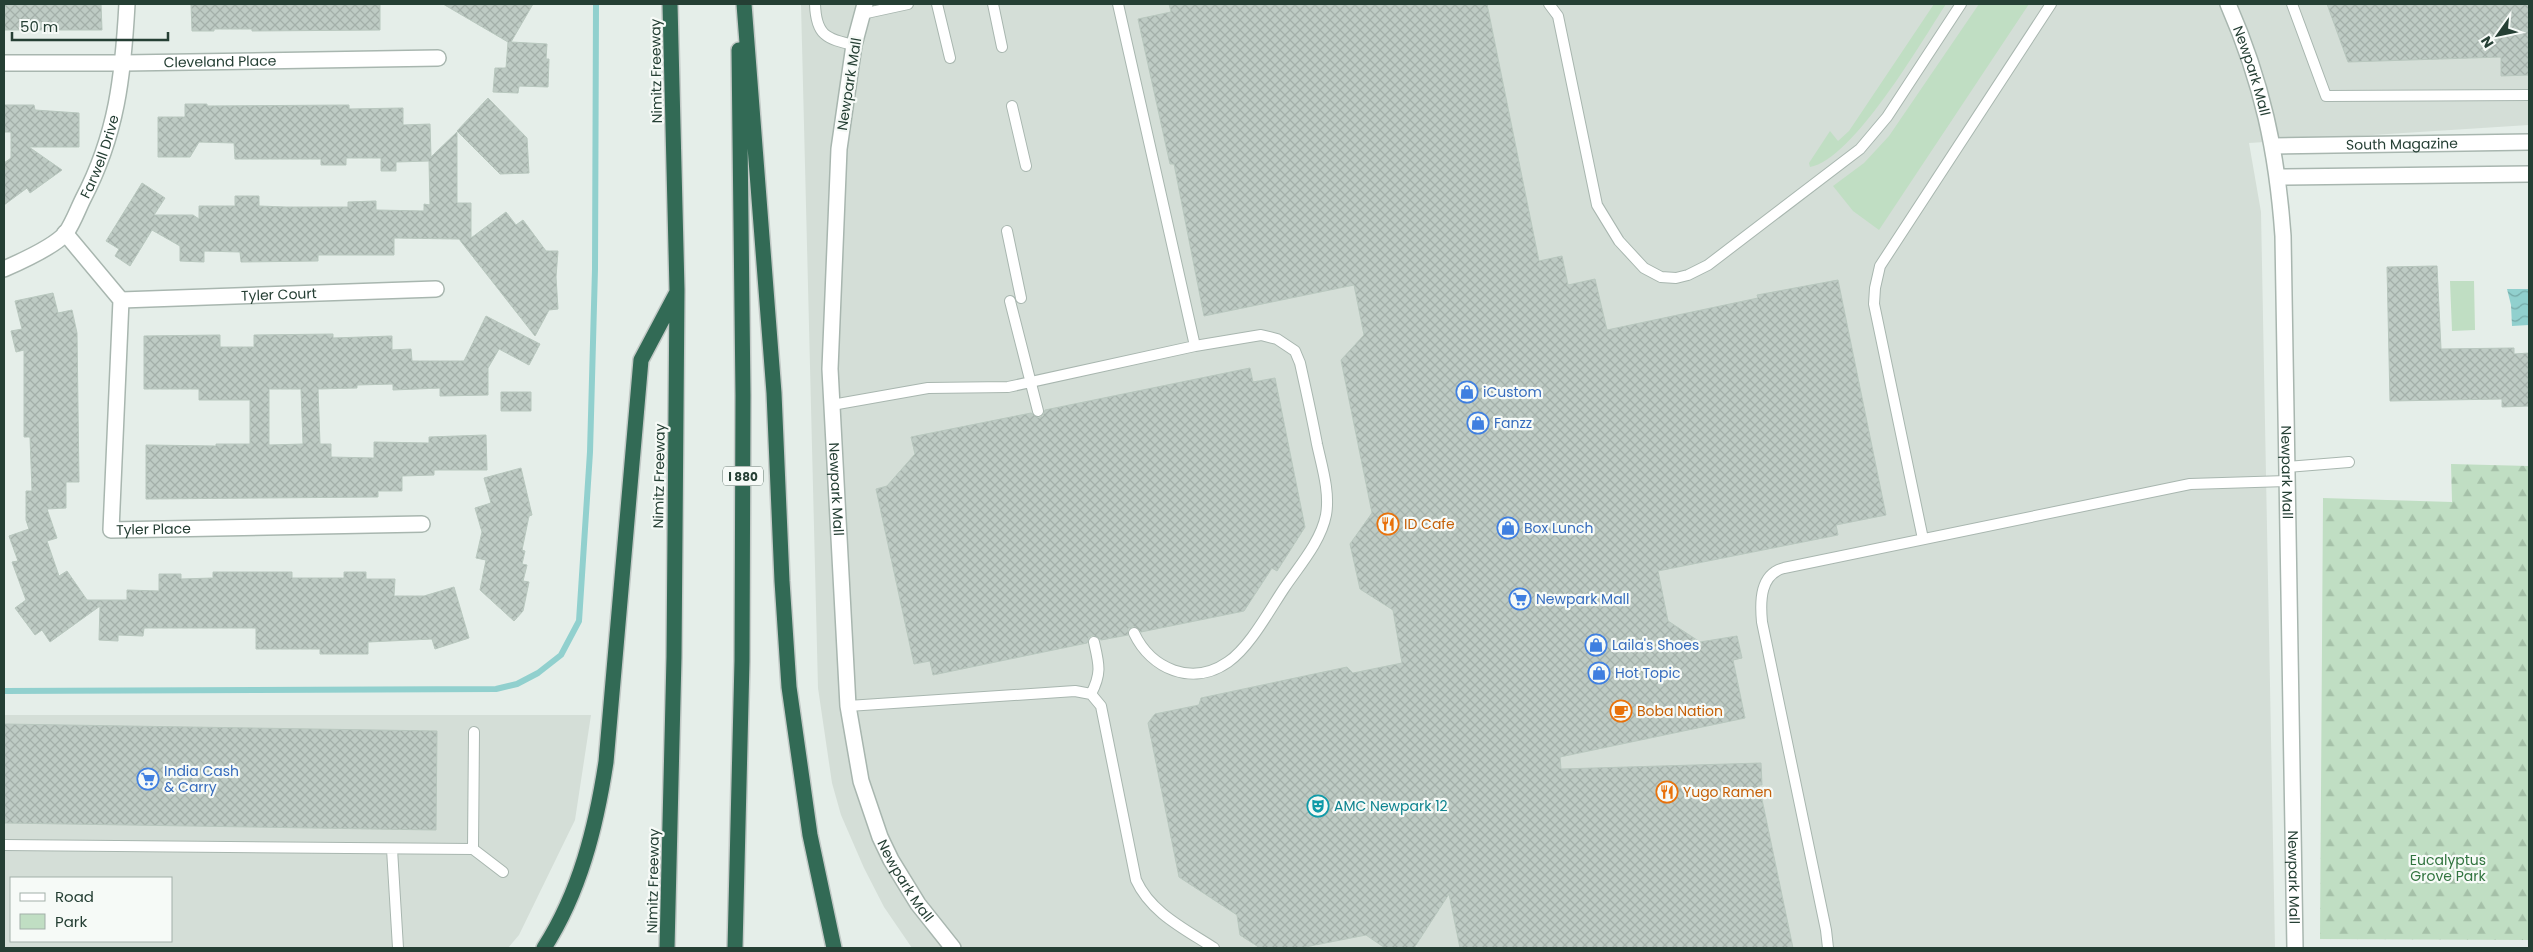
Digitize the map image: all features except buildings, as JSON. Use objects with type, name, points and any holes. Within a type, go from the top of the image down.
[{"type":"highway","name":"Nimitz Freeway","points":[[667,948],[674,657],[677,290],[670,4]]},
{"type":"highway","name":"I 880","points":[[736,948],[743,395],[738,4]]},
{"type":"highway","points":[[744,4],[774,393],[782,581],[789,687],[810,835],[834,948]]},
{"type":"highway","points":[[544,948],[569,900],[586,855],[598,809],[606,762],[641,360],[677,290]]},
{"type":"street","name":"Farwell Drive","points":[[4,270],[30,258],[65,233],[95,175],[111,134],[124,63],[127,4]]},
{"type":"street","name":"Newpark Mall","points":[[2228,4],[2264,102],[2279,178],[2283,236],[2295,948]]},
{"type":"street","name":"Newpark Mall","points":[[863,9],[854,46],[841,132],[835,202],[830,368],[848,706],[861,781],[880,837],[891,860],[918,904],[953,948]]},
{"type":"street","name":"Cleveland Place","points":[[4,63],[438,58]]},
{"type":"street","name":"South Magazine","points":[[2273,146],[2529,142]]},
{"type":"street","points":[[2279,178],[2529,174]]},
{"type":"street","points":[[65,233],[120,300]]},
{"type":"street","name":"Tyler Court","points":[[120,300],[436,289]]},
{"type":"street","name":"Tyler Place","points":[[120,300],[111,530],[422,524]]},
{"type":"lane","points":[[815,4],[818,25],[822,34],[830,40],[854,46]]},
{"type":"lane","points":[[863,9],[908,4]]},
{"type":"lane","points":[[937,4],[950,58]]},
{"type":"lane","points":[[992,4],[1002,47]]},
{"type":"lane","points":[[1118,4],[1194,346]]},
{"type":"lane","points":[[1550,4],[1558,16],[1597,205],[1622,244],[1644,268],[1661,277],[1676,278],[1688,275],[1708,265],[1860,149],[1887,117],[1961,4]]},
{"type":"lane","points":[[1923,539],[1874,304],[1875,288],[1880,266],[2051,4]]},
{"type":"lane","points":[[2292,4],[2326,96],[2529,95]]},
{"type":"lane","points":[[1012,106],[1026,166]]},
{"type":"lane","points":[[1007,231],[1021,298]]},
{"type":"lane","points":[[1010,301],[1038,412]]},
{"type":"lane","points":[[832,405],[928,388],[1008,387],[1194,346],[1261,335],[1277,339],[1294,350],[1300,363],[1327,501],[1322,529],[1311,549],[1253,634],[1228,662],[1209,671],[1186,673],[1170,670],[1153,660],[1141,648],[1134,633]]},
{"type":"lane","points":[[1828,948],[1826,930],[1762,622],[1763,588],[1767,579],[1779,569],[2190,484],[2287,474],[2349,462]]},
{"type":"lane","points":[[1091,694],[1098,680],[1100,665],[1094,642]]},
{"type":"lane","points":[[848,706],[1075,691],[1091,694],[1101,706],[1136,880],[1142,894],[1153,907],[1214,948]]},
{"type":"lane","points":[[472,849],[474,732]]},
{"type":"lane","points":[[4,845],[472,849],[503,872]]},
{"type":"lane","points":[[392,849],[398,948]]},
{"type":"shaded area","points":[[801,4],[2529,4],[2529,125],[2249,143],[2261,212],[2275,948],[912,948],[884,907],[864,868],[841,815],[832,783],[818,688]]},
{"type":"shaded area","points":[[4,715],[591,715],[575,820],[519,935],[508,948],[4,948]]},
{"type":"green space","points":[[1934,4],[1946,4],[1904,70],[1866,122],[1846,144],[1827,160],[1810,167],[1809,163],[1830,131],[1838,141],[1849,131]]},
{"type":"green space","points":[[1979,4],[2029,4],[1879,230],[1853,211],[1833,186],[1864,163],[1889,136]]},
{"type":"green space","points":[[2450,281],[2474,281],[2475,330],[2452,331]]},
{"type":"green space","name":"Eucalyptus Grove Park","points":[[2451,464],[2529,466],[2529,940],[2320,939],[2323,498],[2452,502]]},
{"type":"water","points":[[2507,289],[2529,289],[2529,325],[2512,326],[2511,305]]},
{"type":"waterway","points":[[4,691],[496,689],[517,684],[538,673],[561,655],[579,621],[590,452],[595,269],[596,4]]},
{"type":"place","name":"iCustom","points":[[1467,392]]},
{"type":"place","name":"Fanzz","points":[[1478,423]]},
{"type":"place","name":"ID Cafe","points":[[1388,524]]},
{"type":"place","name":"Box Lunch","points":[[1508,528]]},
{"type":"place","name":"Newpark Mall","points":[[1520,599]]},
{"type":"place","name":"Laila's Shoes","points":[[1596,645]]},
{"type":"place","name":"Hot Topic","points":[[1599,673]]},
{"type":"place","name":"Boba Nation","points":[[1621,711]]},
{"type":"place","name":"India Cash & Carry","points":[[148,779]]},
{"type":"place","name":"Yugo Ramen","points":[[1667,792]]},
{"type":"place","name":"AMC Newpark 12","points":[[1318,806]]}]
